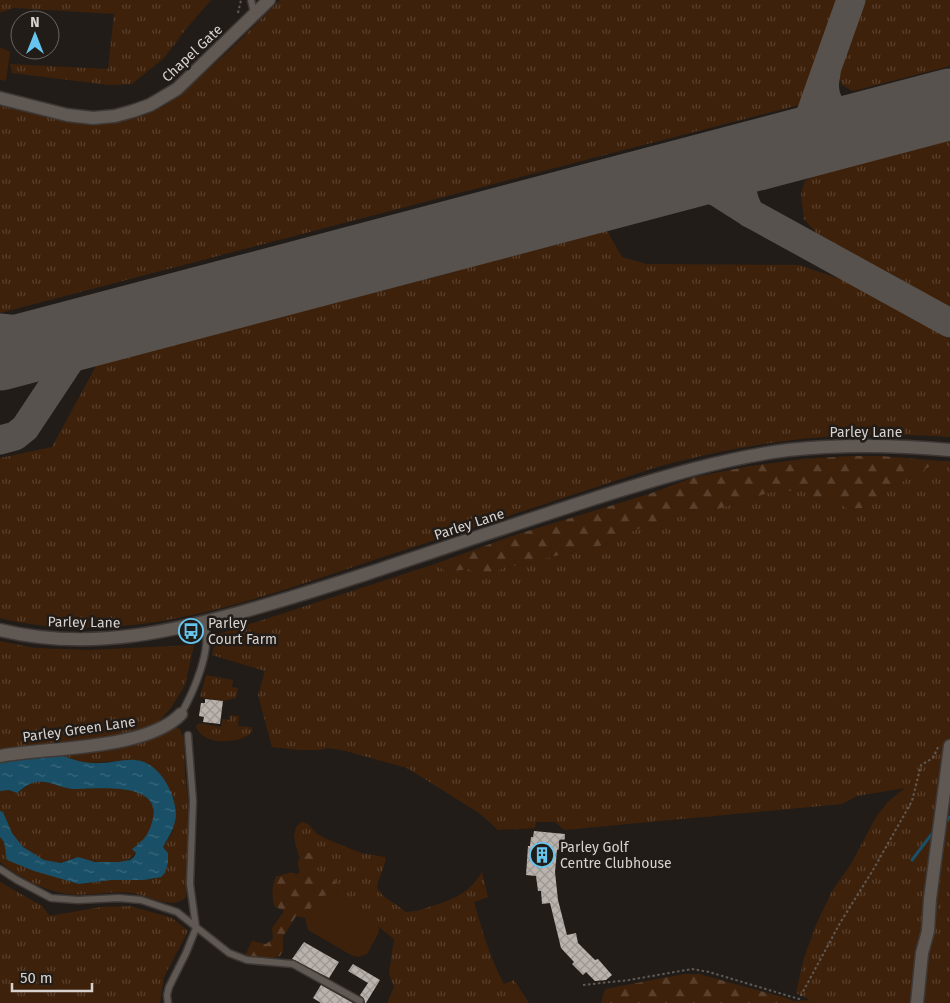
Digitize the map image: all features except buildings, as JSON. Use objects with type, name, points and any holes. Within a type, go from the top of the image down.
[{"type":"main road","name":"Chapel Gate","points":[[0,98],[67,115],[93,118],[115,116],[150,105],[177,89],[269,0]]},
{"type":"main road","name":"Parley Lane","points":[[0,630],[47,638],[87,639],[126,637],[205,623],[328,587],[654,480],[718,463],[786,451],[829,447],[872,445],[950,450]]},
{"type":"main road","name":"Parley Green Lane","points":[[0,756],[144,736],[175,720],[180,714]]},
{"type":"main road","points":[[917,1003],[922,953],[928,930],[945,744]]},
{"type":"lane","points":[[251,0],[254,14]]},
{"type":"lane","name":"Parley Green Lane","points":[[180,714],[195,684],[202,661],[207,637],[205,623]]},
{"type":"lane","points":[[168,1003],[169,987],[196,928],[190,884],[193,800],[188,735]]},
{"type":"lane","points":[[0,869],[50,898],[78,900],[119,898],[141,900],[177,912],[229,953],[247,960],[293,964],[360,1001]]},
{"type":"path","points":[[234,20],[239,11],[241,0]]},
{"type":"path","points":[[583,986],[692,969],[709,972],[799,999],[840,922],[873,870],[912,801],[921,765],[933,758],[945,744]]},
{"type":"green space","points":[[0,0],[211,0],[165,57],[132,84],[109,85],[12,73],[10,64],[108,69],[114,14],[15,8],[0,14]]},
{"type":"green space","points":[[280,0],[837,0],[799,105],[0,313],[0,106],[66,120],[124,120],[144,115],[164,106],[180,95],[233,47]]},
{"type":"green space","points":[[865,0],[950,0],[950,66],[853,91],[842,85],[838,75]]},
{"type":"green space","points":[[0,47],[10,52],[6,81],[0,80]]},
{"type":"green space","points":[[950,140],[950,309],[819,236],[804,219],[801,194],[805,181],[815,175]]},
{"type":"green space","points":[[607,231],[622,257],[647,264],[799,265],[843,280],[950,339],[950,437],[912,435],[838,436],[767,444],[694,458],[657,467],[252,600],[202,613],[152,622],[101,627],[50,626],[0,618],[0,458],[52,447],[96,366]]},
{"type":"green space","points":[[882,456],[940,461],[886,490],[862,508],[848,509],[837,502],[817,499],[804,491],[774,491],[718,509],[689,511],[621,535],[600,546],[527,564],[505,567],[484,578],[469,569],[447,572],[435,564],[515,535],[649,494],[695,477],[750,466],[803,459]]},
{"type":"green space","points":[[940,461],[950,461],[950,1003],[794,1003],[794,1001],[810,1000],[796,993],[804,958],[816,925],[832,891],[851,864],[876,817],[888,802],[905,788],[857,796],[842,804],[564,830],[555,822],[536,822],[535,828],[498,830],[479,813],[407,768],[342,750],[328,748],[301,750],[272,747],[258,695],[265,671],[212,655],[216,635],[435,564],[447,572],[469,569],[484,578],[505,567],[527,564],[600,546],[621,535],[689,511],[718,509],[774,491],[804,491],[817,499],[837,502],[848,509],[862,508],[886,490]]},
{"type":"green space","points":[[0,641],[34,648],[89,650],[194,645],[185,685],[171,708],[156,724],[134,733],[0,753]]},
{"type":"green space","points":[[206,675],[233,680],[232,687],[238,688],[236,698],[223,701],[200,697]]},
{"type":"green space","points":[[230,715],[239,716],[238,726],[251,727],[253,731],[247,736],[231,741],[213,740],[199,733],[196,726],[199,723],[221,727],[223,719],[229,720]]},
{"type":"green space","points":[[170,726],[180,729],[184,740],[189,820],[186,897],[174,903],[131,893],[114,892],[79,895],[62,893],[30,881],[0,862],[0,837],[4,842],[7,860],[79,884],[111,880],[153,879],[168,863],[168,853],[163,847],[173,831],[174,799],[161,776],[136,760],[88,763],[76,762],[70,758],[23,758],[0,763],[0,759]]},
{"type":"green space","points":[[41,781],[71,788],[130,789],[147,797],[152,804],[154,812],[151,831],[133,849],[136,852],[132,858],[125,861],[97,862],[73,858],[65,862],[56,863],[39,858],[17,841],[12,834],[3,812],[0,811],[0,791],[19,792],[31,783]]},
{"type":"green space","points":[[302,822],[308,824],[317,834],[329,840],[361,853],[385,857],[385,864],[377,887],[383,896],[405,912],[422,909],[454,898],[467,890],[482,872],[488,897],[474,902],[487,944],[504,984],[514,980],[529,1003],[387,1003],[394,987],[389,974],[394,939],[379,927],[372,916],[339,896],[335,879],[317,870],[318,859],[303,853],[299,857],[294,837],[296,827]]},
{"type":"green space","points":[[306,852],[313,854],[318,859],[317,870],[335,879],[339,896],[333,894],[309,912],[305,918],[296,916],[283,937],[283,950],[280,956],[260,958],[241,954],[246,954],[252,941],[266,944],[273,939],[272,928],[283,913],[283,910],[275,907],[273,899],[276,876],[300,872],[299,860],[301,855]]},
{"type":"green space","points":[[0,882],[42,906],[50,916],[101,907],[130,906],[172,918],[188,931],[164,977],[160,1003],[0,1003]]},
{"type":"green space","points":[[333,894],[356,905],[369,913],[377,921],[379,932],[367,954],[358,957],[351,955],[308,930],[305,918],[317,897]]},
{"type":"green space","points":[[684,974],[699,974],[786,998],[794,1001],[794,1003],[601,1003],[605,989]]},
{"type":"water","points":[[60,755],[90,763],[135,760],[152,766],[159,772],[173,798],[176,815],[173,828],[163,847],[168,853],[168,863],[165,873],[161,877],[144,880],[111,880],[79,884],[34,871],[7,860],[4,842],[0,837],[0,811],[3,812],[12,833],[23,847],[44,860],[61,863],[78,857],[95,862],[130,860],[136,853],[132,849],[144,839],[148,832],[153,818],[153,806],[147,798],[137,793],[111,788],[75,789],[42,782],[30,784],[17,793],[9,790],[0,791],[0,763],[23,758]]},
{"type":"waterway","points":[[944,822],[950,817]]},
{"type":"waterway","points":[[912,860],[934,831]]},
{"type":"taxiway","points":[[753,155],[794,139],[807,124],[851,0]]},
{"type":"taxiway","points":[[826,74],[826,96],[836,112],[853,121],[875,123]]},
{"type":"taxiway","points":[[750,213],[742,191],[743,183],[751,169],[776,150]]},
{"type":"taxiway","points":[[664,179],[700,185],[717,192],[750,213],[950,323]]},
{"type":"taxiway","points":[[0,328],[57,334],[87,333]]},
{"type":"taxiway","points":[[0,440],[15,436],[25,428],[82,342],[101,329]]},
{"type":"runway","points":[[0,355],[950,104]]},
{"type":"place","name":"Parley Court Farm","points":[[191,631]]},
{"type":"place","name":"Parley Golf Centre Clubhouse","points":[[542,855]]}]
